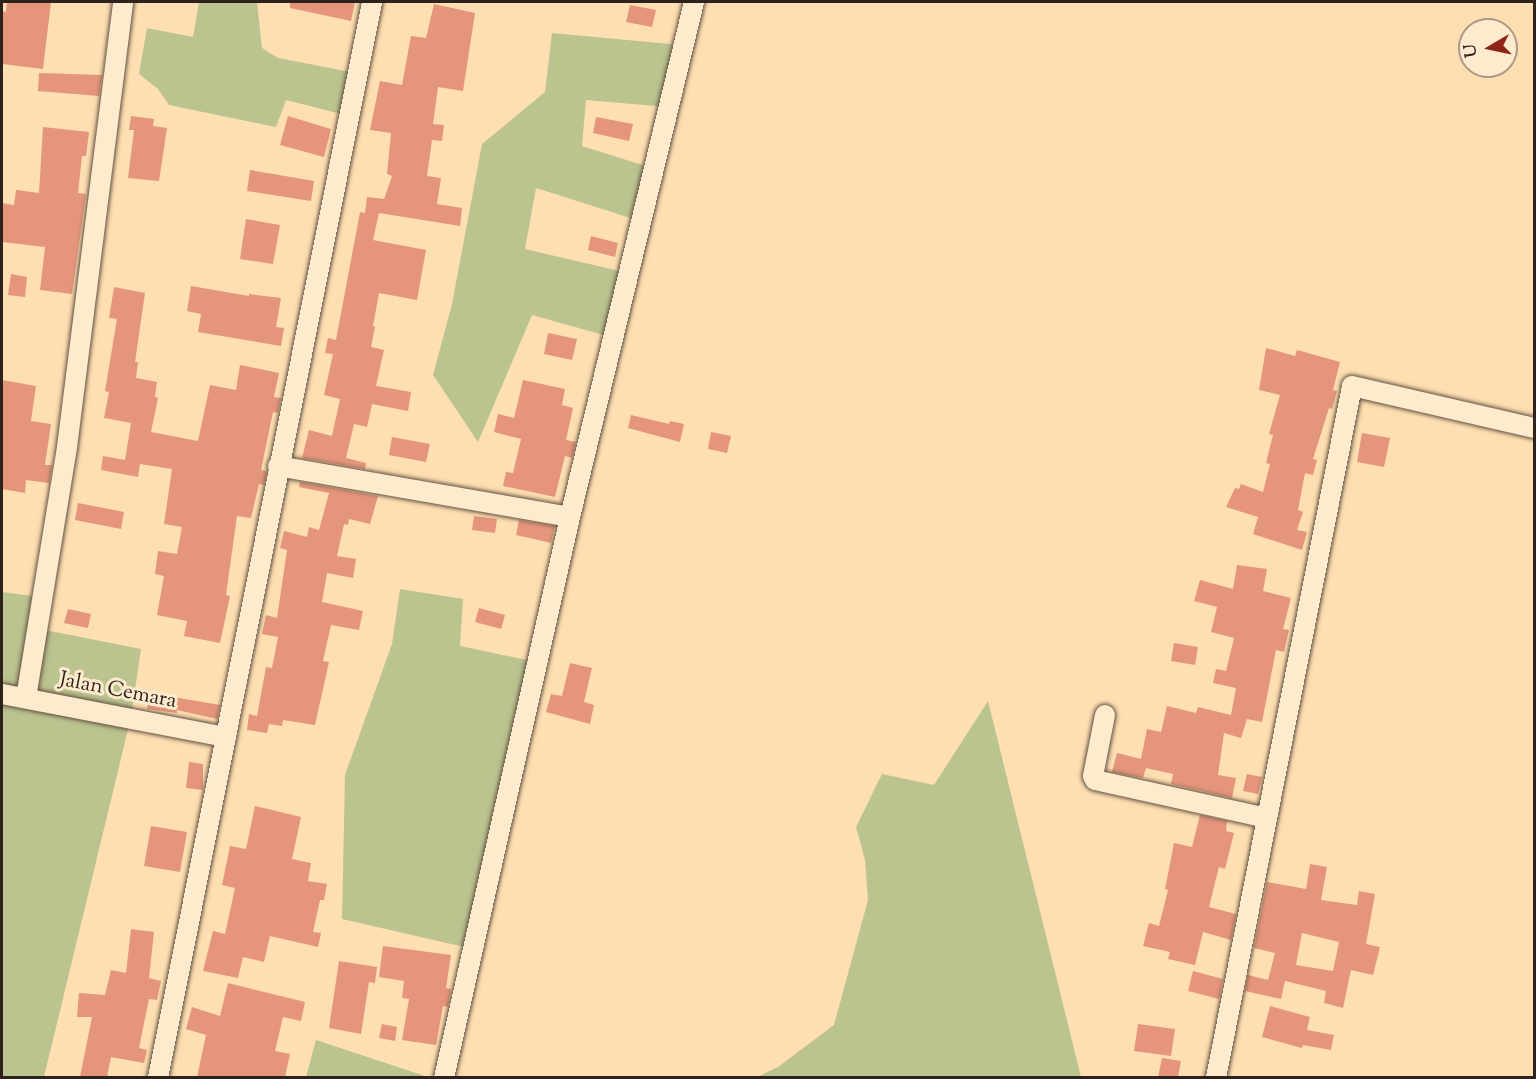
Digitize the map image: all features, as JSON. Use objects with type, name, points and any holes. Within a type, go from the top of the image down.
[{"type":"street","points":[[26,698],[67,447],[123,2]]},
{"type":"street","points":[[158,1077],[372,2]]},
{"type":"street","points":[[444,1077],[570,517],[694,2]]},
{"type":"street","points":[[1216,1077],[1352,386],[1534,428]]},
{"type":"street","points":[[278,466],[570,517]]},
{"type":"street","name":"Jalan Cemara","points":[[2,694],[226,737]]},
{"type":"street","points":[[1105,715],[1093,776],[1095,780],[1267,818]]},
{"type":"green space","points":[[199,2],[257,2],[262,48],[278,58],[356,73],[349,116],[286,100],[276,127],[169,105],[158,89],[139,74],[147,28],[193,37]]},
{"type":"green space","points":[[552,33],[681,45],[668,107],[586,100],[582,146],[652,168],[640,221],[536,188],[525,249],[628,273],[611,337],[532,315],[478,442],[433,375],[452,304],[482,144],[545,92]]},
{"type":"green space","points":[[400,589],[463,599],[460,646],[537,662],[473,949],[342,919],[345,775],[392,644]]},
{"type":"green space","points":[[2,592],[47,598],[30,701],[2,696]]},
{"type":"green space","points":[[45,630],[141,649],[131,717],[44,1077],[2,1077],[2,702],[32,707]]},
{"type":"green space","points":[[988,701],[1081,1077],[757,1077],[778,1067],[834,1025],[868,900],[865,860],[856,827],[882,774],[934,785]]},
{"type":"green space","points":[[316,1040],[428,1077],[306,1077]]},
{"type":"building","points":[[7,2],[51,2],[43,69],[2,64],[2,11],[6,12]]},
{"type":"building","points":[[290,2],[355,2],[351,21],[290,8]]},
{"type":"building","points":[[434,4],[475,13],[463,91],[438,87],[433,124],[444,125],[442,141],[432,140],[427,176],[441,178],[437,204],[462,208],[460,226],[379,213],[373,240],[426,250],[417,300],[379,293],[373,326],[375,327],[371,347],[384,350],[376,386],[411,392],[408,411],[372,404],[367,427],[354,424],[346,458],[366,463],[365,469],[302,458],[309,430],[332,436],[340,399],[324,395],[333,354],[325,353],[328,338],[336,340],[360,212],[365,213],[367,197],[384,199],[392,176],[387,174],[391,133],[370,130],[380,81],[402,85],[411,36],[426,38]]},
{"type":"building","points":[[630,5],[656,10],[652,27],[626,22]]},
{"type":"building","points":[[39,73],[102,75],[99,96],[38,91]]},
{"type":"building","points":[[131,116],[154,119],[153,126],[167,128],[159,181],[128,178],[134,130],[129,130]]},
{"type":"building","points":[[288,116],[331,129],[324,157],[280,145]]},
{"type":"building","points":[[596,117],[633,124],[629,141],[593,133]]},
{"type":"building","points":[[43,127],[89,132],[86,156],[82,156],[78,193],[86,194],[72,294],[40,290],[45,247],[2,242],[2,203],[14,205],[16,190],[39,193]]},
{"type":"building","points":[[250,170],[314,181],[311,201],[247,191]]},
{"type":"building","points":[[246,219],[280,225],[273,264],[240,259]]},
{"type":"building","points":[[591,236],[618,243],[615,257],[588,250]]},
{"type":"building","points":[[11,274],[27,277],[25,297],[8,295]]},
{"type":"building","points":[[191,286],[249,296],[249,294],[281,298],[276,327],[284,328],[281,346],[198,332],[201,314],[187,311]]},
{"type":"building","points":[[114,287],[145,293],[135,362],[138,362],[136,378],[157,382],[155,397],[158,398],[151,432],[198,441],[210,385],[236,390],[240,365],[279,373],[274,397],[281,398],[278,413],[273,412],[261,470],[267,471],[264,485],[259,484],[251,518],[237,516],[226,595],[230,596],[220,643],[184,636],[187,621],[157,615],[164,576],[155,574],[158,551],[177,554],[182,527],[164,524],[172,469],[140,464],[138,477],[101,470],[103,456],[125,460],[131,423],[104,418],[109,392],[105,391],[117,319],[109,318]]},
{"type":"building","points":[[548,333],[577,339],[572,360],[544,354]]},
{"type":"building","points":[[1266,348],[1295,356],[1297,350],[1340,362],[1333,390],[1337,391],[1332,409],[1329,408],[1313,459],[1317,460],[1313,475],[1305,473],[1298,510],[1303,512],[1297,530],[1307,532],[1302,550],[1253,534],[1258,517],[1226,507],[1235,488],[1239,489],[1241,484],[1263,492],[1270,464],[1266,463],[1273,435],[1269,434],[1280,395],[1259,390]]},
{"type":"building","points":[[2,380],[36,386],[31,421],[51,424],[45,465],[52,465],[49,483],[26,480],[25,493],[2,489]]},
{"type":"building","points":[[523,380],[565,389],[562,405],[573,408],[566,440],[576,442],[572,458],[565,456],[555,497],[503,486],[506,472],[513,473],[521,439],[494,432],[498,414],[514,418]]},
{"type":"building","points":[[631,415],[669,424],[670,421],[684,424],[680,442],[628,428]]},
{"type":"building","points":[[711,432],[731,436],[727,453],[708,449]]},
{"type":"building","points":[[1362,433],[1390,438],[1384,467],[1357,462]]},
{"type":"building","points":[[392,437],[430,444],[426,462],[389,455]]},
{"type":"building","points":[[300,482],[378,496],[370,524],[349,519],[348,525],[344,524],[337,556],[356,559],[353,578],[327,573],[322,602],[363,611],[359,630],[331,625],[323,661],[329,662],[315,725],[283,720],[282,726],[269,724],[267,733],[247,730],[249,714],[257,716],[266,667],[272,668],[278,637],[262,634],[266,615],[277,618],[287,550],[280,548],[284,531],[307,537],[309,527],[319,530],[329,493],[299,487]]},
{"type":"building","points":[[78,503],[124,512],[121,529],[75,520]]},
{"type":"building","points":[[474,516],[497,519],[495,533],[472,530]]},
{"type":"building","points":[[519,520],[555,526],[551,543],[516,535]]},
{"type":"building","points":[[1237,565],[1267,569],[1263,591],[1291,598],[1283,629],[1289,630],[1284,652],[1276,650],[1262,722],[1247,719],[1241,738],[1224,733],[1218,775],[1236,778],[1232,798],[1171,784],[1173,774],[1146,768],[1143,778],[1112,772],[1117,753],[1141,759],[1147,729],[1161,732],[1167,706],[1196,713],[1198,707],[1231,715],[1236,688],[1213,683],[1216,669],[1226,671],[1234,638],[1211,632],[1217,607],[1194,601],[1200,580],[1233,589]]},
{"type":"building","points":[[479,608],[505,615],[501,629],[475,622]]},
{"type":"building","points":[[68,609],[91,614],[88,628],[64,623]]},
{"type":"building","points":[[1174,643],[1198,647],[1195,665],[1171,661]]},
{"type":"building","points":[[570,663],[592,668],[584,702],[594,705],[590,724],[546,712],[551,694],[562,696]]},
{"type":"building","points":[[150,693],[220,705],[217,719],[177,710],[177,713],[147,709]]},
{"type":"building","points":[[189,762],[203,764],[203,790],[186,788]]},
{"type":"building","points":[[1247,774],[1262,777],[1258,794],[1243,791]]},
{"type":"building","points":[[255,806],[301,817],[292,859],[311,863],[308,881],[327,884],[324,900],[320,900],[313,932],[321,933],[318,947],[270,936],[264,962],[243,957],[238,978],[203,971],[213,931],[225,934],[235,888],[222,885],[230,846],[246,849]]},
{"type":"building","points":[[1200,815],[1227,821],[1226,831],[1234,833],[1225,869],[1219,867],[1209,907],[1236,914],[1231,940],[1203,932],[1195,965],[1168,959],[1170,952],[1143,946],[1149,923],[1159,926],[1168,890],[1165,889],[1174,843],[1192,847]]},
{"type":"building","points":[[151,826],[187,832],[180,872],[144,866]]},
{"type":"building","points":[[1310,864],[1327,867],[1321,900],[1357,905],[1359,891],[1375,894],[1366,944],[1380,947],[1373,975],[1351,970],[1343,1008],[1324,1003],[1326,991],[1285,981],[1281,999],[1245,991],[1248,975],[1268,980],[1275,953],[1254,948],[1267,882],[1306,889]],"holes":[[[1302,933],[1339,942],[1333,971],[1296,965]]]},
{"type":"building","points":[[131,929],[154,932],[149,978],[161,981],[157,1000],[149,999],[139,1048],[147,1050],[144,1063],[111,1057],[107,1077],[80,1077],[92,1017],[77,1017],[79,993],[105,995],[111,970],[126,973]]},
{"type":"building","points":[[383,946],[451,955],[446,988],[451,989],[448,1007],[443,1006],[436,1045],[402,1040],[409,999],[402,998],[404,981],[379,977]]},
{"type":"building","points":[[339,961],[377,967],[375,983],[369,982],[361,1034],[329,1028]]},
{"type":"building","points":[[1193,971],[1223,979],[1219,999],[1188,991]]},
{"type":"building","points":[[228,983],[305,1002],[301,1021],[283,1017],[275,1051],[290,1054],[285,1077],[197,1077],[206,1035],[186,1029],[192,1007],[220,1016]]},
{"type":"building","points":[[1270,1006],[1310,1017],[1307,1030],[1334,1035],[1331,1050],[1303,1045],[1302,1048],[1262,1037]]},
{"type":"building","points":[[382,1024],[397,1027],[395,1041],[379,1038]]},
{"type":"building","points":[[1138,1024],[1175,1029],[1171,1056],[1134,1051]]},
{"type":"building","points":[[1162,1058],[1181,1061],[1178,1077],[1158,1077]]}]
